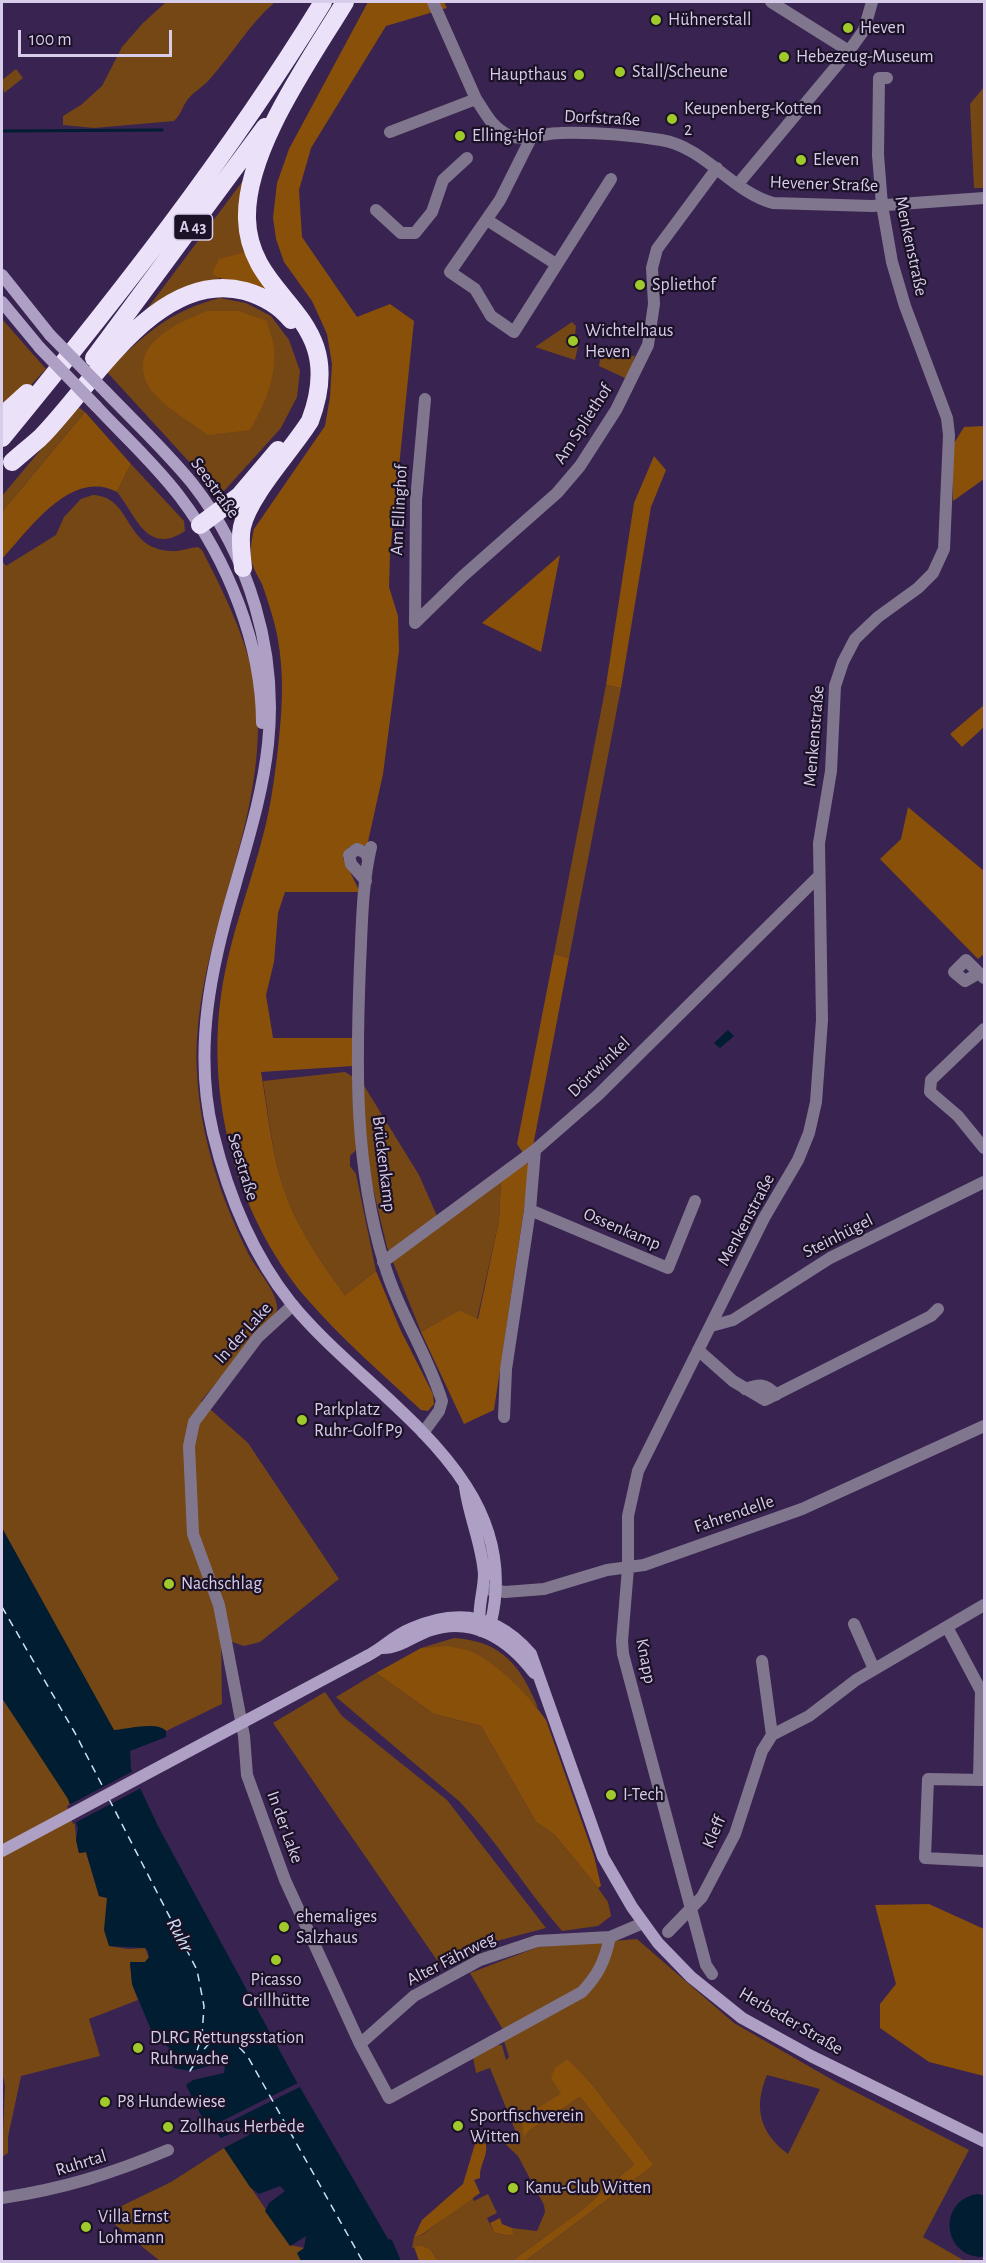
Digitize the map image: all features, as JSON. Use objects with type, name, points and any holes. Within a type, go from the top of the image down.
[{"type":"highway","name":"A 43","points":[[2,438],[113,302],[229,147],[323,2]]},
{"type":"highway","name":"A 43","points":[[7,468],[112,336],[289,94],[345,2]]},
{"type":"highway","points":[[243,568],[240,541],[242,528],[254,501],[310,421],[319,382],[319,359],[311,334],[258,260],[247,222],[249,192],[254,172],[289,94]]},
{"type":"highway","points":[[7,468],[40,438],[130,335],[166,306],[186,295],[202,291],[221,288],[246,291],[268,301],[289,318],[304,346],[309,362],[308,391],[296,424],[282,445],[211,526]]},
{"type":"highway","points":[[2,416],[43,377],[113,302]]},
{"type":"highway","points":[[211,526],[254,501]]},
{"type":"main road","name":"Seestraße","points":[[2,275],[50,335],[163,451],[211,526],[243,568],[261,628],[269,672],[268,747],[255,816],[212,972],[207,1009],[205,1082],[210,1122],[229,1189],[255,1248],[273,1279],[322,1337],[423,1433],[465,1486],[467,1505],[480,1547],[489,1590],[491,1622]]},
{"type":"main road","name":"Seestraße","points":[[2,302],[40,348],[179,496],[211,526],[248,632],[258,678],[262,718],[261,782]]},
{"type":"main road","name":"Seestraße","points":[[480,1624],[489,1590]]},
{"type":"main road","name":"Herbeder Straße","points":[[2,1851],[382,1648],[392,1648],[430,1630],[491,1622],[511,1633],[531,1654],[603,1857],[643,1923],[691,1977],[742,2018],[811,2056],[984,2141]]},
{"type":"main road","name":"Herbeder Straße","points":[[480,1624],[504,1641],[542,1683]]},
{"type":"street","name":"Dorfstraße","points":[[433,2],[476,99],[490,122],[508,135],[531,138],[558,132],[661,140],[683,147],[738,184]]},
{"type":"street","points":[[771,2],[849,51]]},
{"type":"street","points":[[738,184],[849,51],[864,30],[872,2]]},
{"type":"street","name":"Menkenstraße","points":[[711,1326],[764,1218],[798,1160],[809,1133],[816,1102],[822,1020],[820,838],[831,771],[835,686],[843,662],[866,627],[918,588],[933,573],[944,549],[950,446],[947,418],[900,290],[882,205],[879,155],[879,78],[887,78]]},
{"type":"street","points":[[390,132],[476,99]]},
{"type":"street","points":[[531,138],[500,200],[450,272],[475,289],[491,316],[514,332],[611,179]]},
{"type":"street","points":[[376,210],[401,233],[415,233],[432,212],[444,180],[467,158]]},
{"type":"street","name":"Am Spliethof","points":[[415,623],[462,576],[557,493],[580,466],[616,410],[648,345],[654,304],[652,268],[657,249],[717,168]]},
{"type":"street","name":"Hevener Straße","points":[[738,184],[759,200],[772,203],[882,205],[984,198]]},
{"type":"street","points":[[487,220],[556,264]]},
{"type":"street","name":"Am Ellinghof","points":[[415,623],[416,510],[425,399]]},
{"type":"street","name":"Brückenkamp","points":[[366,880],[351,864],[350,855],[357,849],[370,853],[366,880],[359,1004],[360,1146],[369,1207],[383,1262],[442,1401],[440,1411],[423,1433]]},
{"type":"street","name":"Dörtwinkel","points":[[383,1262],[535,1150],[598,1095],[819,876]]},
{"type":"street","points":[[984,1029],[931,1080],[928,1088],[958,1116],[984,1148]]},
{"type":"street","points":[[504,1418],[506,1369],[530,1210],[535,1150]]},
{"type":"street","name":"Steinhügel","points":[[711,1326],[733,1320],[830,1258],[984,1182]]},
{"type":"street","name":"Ossenkamp","points":[[530,1210],[668,1268],[695,1201]]},
{"type":"street","name":"In der Lake","points":[[293,1305],[258,1337],[194,1422],[189,1446],[193,1534],[216,1591],[234,1677],[247,1776],[285,1880],[360,2044],[388,2098],[448,2064],[506,2036],[582,1992],[600,1970],[610,1937]]},
{"type":"street","points":[[698,1350],[745,1389],[763,1384],[776,1395],[931,1317],[938,1309]]},
{"type":"street","name":"Knapp","points":[[711,1326],[638,1472],[628,1516],[628,1568],[622,1641],[623,1654],[706,1965],[712,1974]]},
{"type":"street","name":"Fahrendelle","points":[[489,1590],[544,1589],[607,1570],[644,1565],[802,1509],[984,1425]]},
{"type":"street","points":[[762,1661],[772,1735],[809,1716],[874,1669],[984,1605]]},
{"type":"street","points":[[854,1624],[874,1669]]},
{"type":"street","points":[[947,1627],[981,1691],[982,1780],[928,1779],[926,1858],[984,1861]]},
{"type":"street","name":"Kleff","points":[[668,1932],[702,1897],[735,1834],[762,1751],[772,1735]]},
{"type":"street","name":"Alter Fährweg","points":[[360,2044],[414,1996],[480,1960],[537,1941],[610,1937],[643,1923]]},
{"type":"street","name":"Ruhrtal","points":[[3,2198],[74,2185],[168,2150]]},
{"type":"shaded area","points":[[166,2],[275,2],[257,20],[209,80],[193,93],[174,121],[94,128],[63,125],[63,116],[81,105],[102,86],[122,47]]},
{"type":"shaded area","points":[[368,2],[444,2],[447,8],[386,26],[311,148],[299,190],[302,237],[357,317],[390,304],[414,321],[390,554],[389,587],[398,616],[399,651],[383,774],[367,846],[352,846],[346,850],[343,858],[360,892],[285,892],[278,913],[274,962],[266,995],[273,1038],[354,1038],[353,1066],[261,1072],[276,1161],[286,1196],[298,1223],[345,1295],[376,1271],[401,1331],[433,1394],[434,1404],[428,1411],[421,1410],[320,1314],[281,1264],[259,1227],[242,1186],[229,1144],[221,1101],[218,1058],[219,1015],[225,972],[267,821],[281,716],[282,673],[278,640],[267,597],[252,561],[252,539],[254,529],[325,426],[330,397],[332,364],[327,334],[312,301],[284,262],[276,239],[273,218],[277,183],[289,149]]},
{"type":"shaded area","points":[[16,69],[23,78],[4,93],[2,80]]},
{"type":"shaded area","points":[[984,87],[984,188],[974,188],[970,104]]},
{"type":"shaded area","points":[[248,174],[250,251],[218,279],[252,283],[262,289],[268,284],[290,309],[238,286],[138,321]]},
{"type":"shaded area","points":[[250,251],[268,284],[263,289],[223,279],[212,273],[219,259]]},
{"type":"shaded area","points":[[220,298],[246,303],[271,316],[289,340],[300,371],[297,397],[281,428],[224,491],[216,489],[203,477],[106,371],[158,326],[186,310]]},
{"type":"shaded area","points":[[207,311],[238,311],[267,321],[274,348],[273,370],[265,401],[250,430],[208,435],[163,403],[152,391],[144,376],[143,362],[148,350],[156,340],[180,323]]},
{"type":"shaded area","points":[[2,319],[46,369],[17,400],[2,411]]},
{"type":"shaded area","points":[[572,322],[576,326],[575,336],[580,337],[575,360],[535,347]]},
{"type":"shaded area","points":[[601,352],[635,356],[627,379],[599,366]]},
{"type":"shaded area","points":[[77,406],[85,412],[2,512],[2,496]]},
{"type":"shaded area","points":[[85,412],[131,464],[117,492],[100,487],[83,488],[68,495],[38,519],[2,559],[2,512]]},
{"type":"shaded area","points":[[984,426],[984,479],[953,501],[953,445],[964,427]]},
{"type":"shaded area","points":[[654,456],[666,470],[651,507],[621,688],[606,685],[634,503]]},
{"type":"shaded area","points":[[131,464],[184,521],[185,531],[172,538],[161,539],[152,536],[137,522],[117,492]]},
{"type":"shaded area","points":[[93,495],[106,498],[115,504],[144,541],[155,548],[173,551],[198,547],[202,550],[229,605],[250,663],[257,703],[257,750],[251,796],[241,842],[205,978],[198,1025],[197,1073],[202,1120],[221,1189],[249,1255],[273,1293],[277,1311],[201,1401],[248,1443],[339,1579],[260,1642],[244,1646],[221,1638],[222,1704],[166,1731],[149,1726],[114,1731],[2,1528],[2,561],[6,566],[56,535],[64,517],[81,499]]},
{"type":"shaded area","points":[[560,555],[541,652],[482,623]]},
{"type":"shaded area","points":[[606,685],[621,688],[569,958],[554,954]]},
{"type":"shaded area","points":[[984,705],[984,727],[962,747],[950,734]]},
{"type":"shaded area","points":[[908,807],[984,871],[984,954],[978,959],[880,859],[901,839]]},
{"type":"shaded area","points":[[554,954],[569,958],[533,1146],[523,1153],[517,1144]]},
{"type":"shaded area","points":[[345,1072],[355,1078],[356,1150],[350,1156],[350,1166],[356,1174],[376,1271],[345,1295],[311,1245],[287,1197],[274,1148],[263,1081]]},
{"type":"shaded area","points":[[363,1084],[419,1175],[437,1216],[444,1224],[501,1180],[499,1220],[477,1319],[459,1310],[421,1332],[387,1247],[362,1142]]},
{"type":"shaded area","points":[[526,1161],[530,1168],[494,1410],[464,1424],[421,1332],[459,1310],[478,1319],[499,1220],[501,1180]]},
{"type":"shaded area","points":[[454,1638],[485,1644],[508,1658],[517,1668],[538,1708],[499,1672],[473,1655],[458,1650],[421,1648]]},
{"type":"shaded area","points":[[447,1646],[471,1652],[493,1665],[523,1692],[546,1720],[594,1856],[601,1886],[598,1888],[555,1835],[536,1822],[481,1726],[434,1714],[376,1673],[421,1648]]},
{"type":"shaded area","points":[[376,1673],[434,1714],[481,1726],[536,1822],[555,1835],[598,1888],[608,1902],[611,1916],[598,1926],[562,1931],[487,1833],[460,1802],[336,1697]]},
{"type":"shaded area","points":[[325,1692],[342,1716],[447,1800],[546,1928],[493,1942],[441,1966],[273,1723]]},
{"type":"shaded area","points":[[2,1698],[68,1799],[73,1813],[79,1853],[86,1852],[99,1896],[107,1898],[109,1946],[128,1949],[145,1948],[149,1958],[145,1962],[130,1962],[132,1984],[138,2000],[89,2019],[100,2056],[21,2076],[8,2137],[8,2153],[2,2157],[5,2086],[2,2071]]},
{"type":"shaded area","points":[[929,1904],[984,1929],[984,2076],[929,2062],[880,2028],[880,2004],[896,1984],[875,1905]]},
{"type":"shaded area","points":[[637,1939],[734,2023],[836,2082],[969,2150],[923,2237],[965,2261],[525,2261],[654,2165],[590,2082],[568,2059],[561,2093],[521,2118],[525,2137],[529,2131],[580,2097],[634,2164],[582,2210],[512,2261],[438,2261],[430,2249],[421,2245],[412,2248],[414,2237],[422,2235],[472,2197],[474,2201],[488,2194],[497,2213],[487,2218],[494,2233],[512,2236],[512,2228],[537,2231],[545,2212],[544,2205],[518,2156],[503,2142],[516,2140],[519,2132],[515,2130],[490,2068],[476,2073],[473,2057],[494,2045],[502,2045],[506,2060],[509,2057],[504,2041],[506,2035],[470,1973],[538,1947]],"holes":[[[767,2075],[820,2089],[788,2154],[771,2137],[762,2119],[760,2098]]]},
{"type":"shaded area","points":[[568,2059],[590,2082],[654,2165],[525,2261],[512,2261],[582,2210],[634,2164],[580,2097],[529,2131],[524,2138],[521,2118],[561,2093],[551,2078],[555,2068]]},
{"type":"shaded area","points":[[477,2137],[486,2144],[480,2178],[474,2180],[480,2193],[421,2235],[414,2237],[422,2220],[463,2184]]},
{"type":"shaded area","points":[[224,2148],[290,2245],[304,2248],[308,2261],[160,2261],[103,2215],[171,2182]]},
{"type":"shaded area","points":[[500,2218],[502,2224],[512,2228],[513,2236],[494,2233],[490,2223]]},
{"type":"shaded area","points":[[421,2245],[430,2249],[438,2261],[419,2261],[414,2247]]},
{"type":"water","points":[[728,1030],[734,1036],[720,1048],[714,1043]]},
{"type":"water","name":"Ruhr","points":[[2,1528],[114,1730],[156,1726],[166,1731],[166,1737],[130,1751],[131,1769],[159,1828],[294,2077],[388,2239],[392,2240],[401,2261],[301,2261],[297,2253],[304,2248],[306,2236],[290,2246],[265,2211],[269,2203],[285,2191],[280,2186],[259,2194],[250,2187],[224,2148],[249,2135],[250,2130],[245,2127],[221,2138],[201,2115],[186,2085],[193,2080],[224,2073],[225,2067],[220,2063],[190,2071],[174,2068],[169,2055],[171,2049],[154,2037],[132,1984],[130,1962],[145,1962],[149,1957],[148,1951],[145,1948],[109,1946],[104,1930],[107,1898],[99,1896],[86,1852],[79,1853],[76,1840],[78,1828],[68,1799],[2,1698]]},
{"type":"water","points":[[977,2194],[984,2195],[984,2256],[981,2257],[968,2254],[958,2247],[952,2238],[950,2227],[951,2216],[956,2207],[964,2199]]},
{"type":"pier","points":[[135,1770],[143,1787],[73,1824],[67,1806]]},
{"type":"pier","points":[[300,2082],[302,2086],[211,2131],[208,2128]]},
{"type":"waterway","points":[[2,131],[162,130]]},
{"type":"ferry route","points":[[2,1607],[75,1733],[104,1789]]},
{"type":"ferry route","points":[[109,1799],[197,1970],[204,2006],[202,2036],[190,2071],[209,2044],[222,2038],[238,2046],[248,2057],[363,2262]]},
{"type":"place","name":"Hühnerstall","points":[[656,20]]},
{"type":"place","name":"Heven","points":[[848,28]]},
{"type":"place","name":"Hebezeug-Museum","points":[[784,57]]},
{"type":"place","name":"Stall/Scheune","points":[[620,72]]},
{"type":"place","name":"Haupthaus","points":[[579,75]]},
{"type":"place","name":"Keupenberg-Kotten 2","points":[[672,119]]},
{"type":"place","name":"Elling-Hof","points":[[460,136]]},
{"type":"place","name":"Eleven","points":[[801,160]]},
{"type":"place","name":"Spliethof","points":[[640,285]]},
{"type":"place","name":"Wichtelhaus Heven","points":[[573,341]]},
{"type":"place","name":"Parkplatz Ruhr-Golf P9","points":[[302,1420]]},
{"type":"place","name":"Nachschlag","points":[[169,1584]]},
{"type":"place","name":"I-Tech","points":[[611,1795]]},
{"type":"place","name":"ehemaliges Salzhaus","points":[[284,1927]]},
{"type":"place","name":"Picasso Grillhütte","points":[[276,1960]]},
{"type":"place","name":"DLRG Rettungsstation Ruhrwache","points":[[138,2048]]},
{"type":"place","name":"P8 Hundewiese","points":[[105,2102]]},
{"type":"place","name":"Sportfischverein Witten","points":[[458,2126]]},
{"type":"place","name":"Zollhaus Herbede","points":[[168,2127]]},
{"type":"place","name":"Kanu-Club Witten","points":[[513,2188]]},
{"type":"place","name":"Villa Ernst Lohmann","points":[[86,2227]]}]
